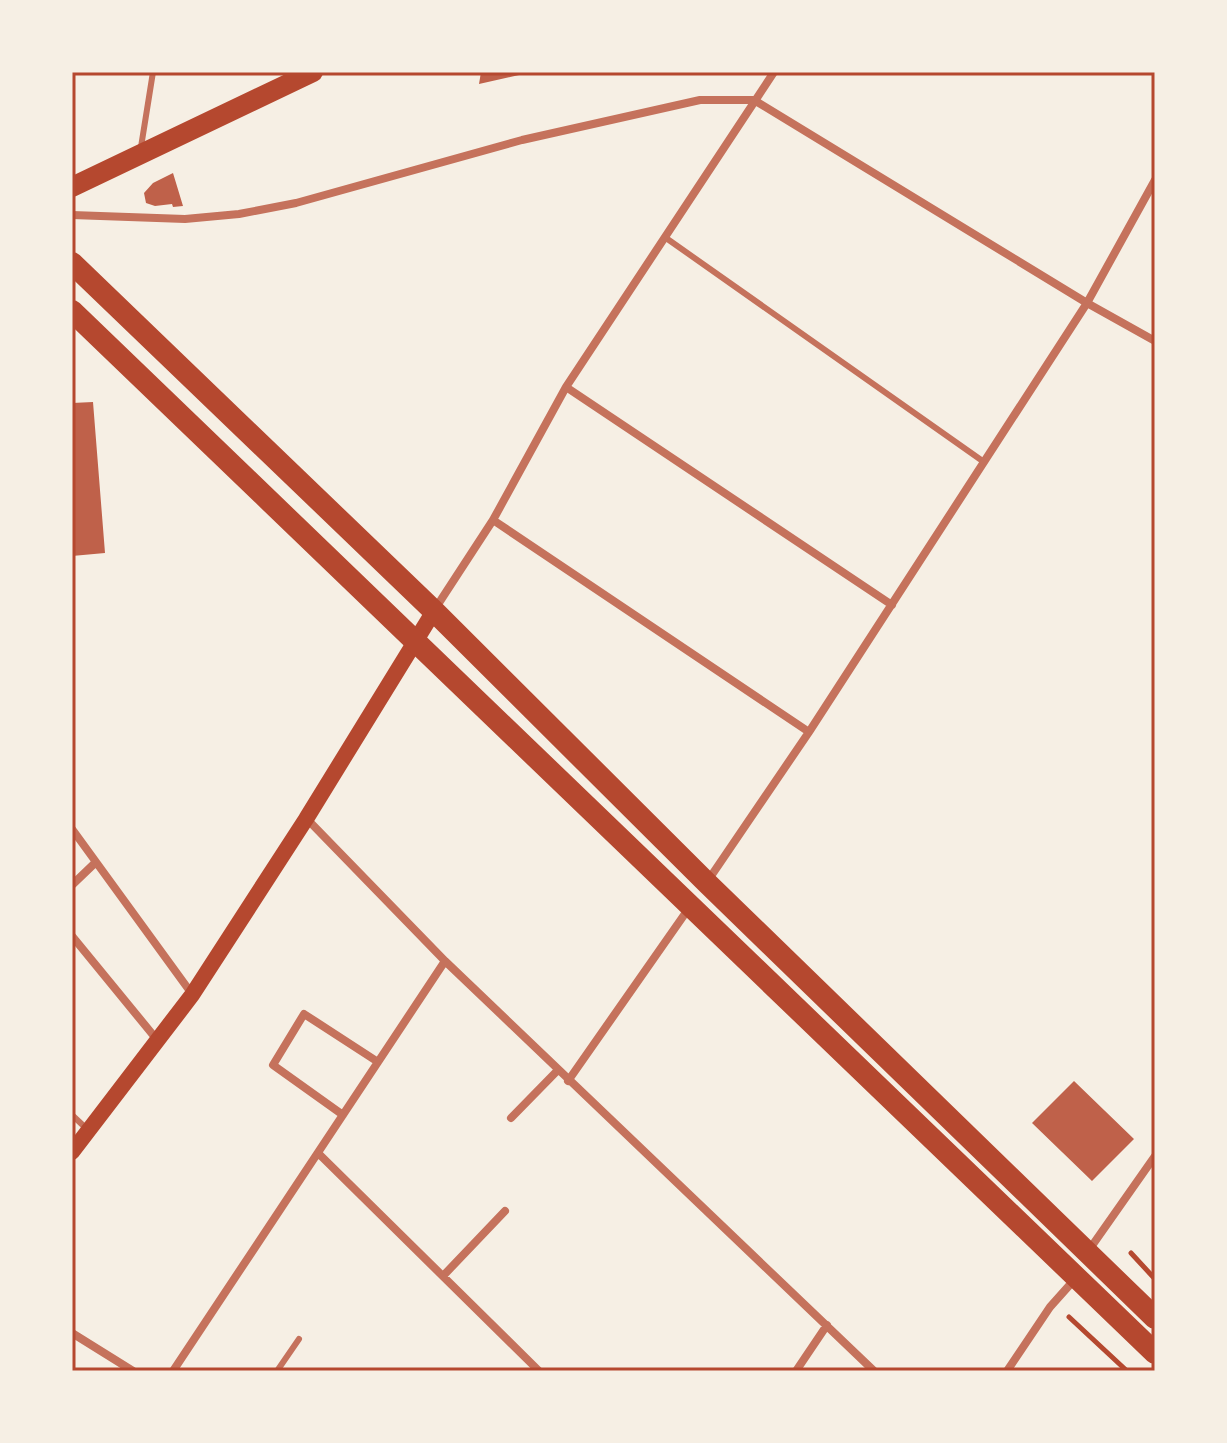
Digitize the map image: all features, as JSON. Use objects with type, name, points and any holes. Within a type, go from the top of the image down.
[{"type":"highway","points":[[72,263],[434,611],[707,883],[1155,1318]]},
{"type":"highway","points":[[72,311],[1155,1353]]},
{"type":"main road","points":[[72,187],[313,72]]},
{"type":"main road","points":[[72,1152],[192,995],[306,819],[434,611]]},
{"type":"street","points":[[434,611],[493,520],[566,387],[774,72]]},
{"type":"street","points":[[72,215],[185,219],[239,214],[296,203],[522,140],[700,100],[754,100],[1087,303],[1155,341]]},
{"type":"street","points":[[707,883],[809,732],[1087,303],[1155,180]]},
{"type":"street","points":[[566,387],[892,605]]},
{"type":"street","points":[[493,520],[809,732]]},
{"type":"street","points":[[306,819],[557,1071],[874,1371]]},
{"type":"street","points":[[72,829],[192,995]]},
{"type":"street","points":[[72,885],[96,862]]},
{"type":"street","points":[[568,1081],[690,907]]},
{"type":"street","points":[[72,936],[159,1041]]},
{"type":"street","points":[[173,1371],[445,961]]},
{"type":"street","points":[[343,1115],[273,1065],[304,1014],[378,1062]]},
{"type":"street","points":[[511,1118],[557,1071]]},
{"type":"street","points":[[318,1153],[539,1371]]},
{"type":"street","points":[[1086,1253],[1155,1156]]},
{"type":"street","points":[[1147,1168],[1155,1174]]},
{"type":"street","points":[[443,1276],[505,1211]]},
{"type":"street","points":[[1007,1371],[1050,1307],[1076,1278]]},
{"type":"street","points":[[796,1371],[827,1325]]},
{"type":"street","points":[[72,1333],[133,1371]]},
{"type":"lane","points":[[140,155],[153,72]]},
{"type":"lane","points":[[666,238],[984,462]]},
{"type":"lane","points":[[72,1115],[88,1130]]},
{"type":"lane","points":[[277,1371],[299,1339]]},
{"type":"path","points":[[1131,1253],[1155,1279]]},
{"type":"path","points":[[1069,1317],[1127,1371]]},
{"type":"building","points":[[481,72],[528,72],[528,73],[479,84]]},
{"type":"building","points":[[173,173],[183,206],[146,203],[144,193],[153,183]]},
{"type":"building","points":[[93,402],[105,553],[72,556],[72,403]]},
{"type":"building","points":[[1074,1081],[1134,1139],[1092,1181],[1032,1123]]}]
